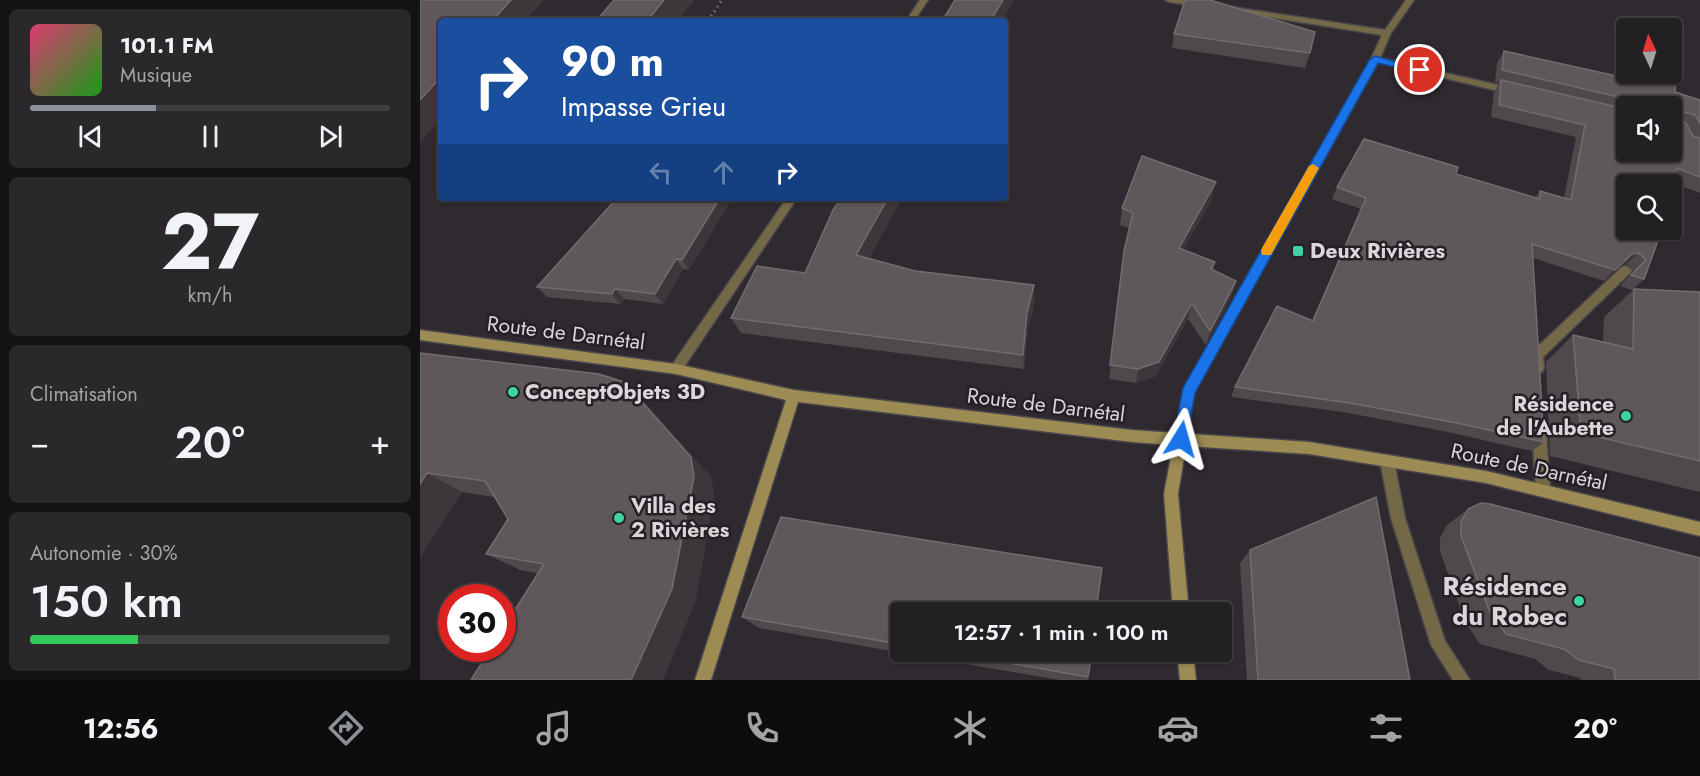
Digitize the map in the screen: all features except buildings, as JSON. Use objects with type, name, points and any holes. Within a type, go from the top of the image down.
[{"type":"street","points":[[912,18],[924,0]]},
{"type":"street","points":[[1169,0],[1203,5]]},
{"type":"street","points":[[1180,602],[1171,494],[1188,392],[1375,59],[1387,33],[1410,0]]},
{"type":"street","points":[[1226,8],[1387,33]]},
{"type":"street","points":[[1375,59],[1523,94]]},
{"type":"street","points":[[676,369],[790,201]]},
{"type":"street","points":[[1538,378],[1538,355],[1626,270]]},
{"type":"street","name":"Route de Darnétal","points":[[420,335],[676,369],[794,396],[1061,429],[1310,448],[1486,477],[1700,529]]},
{"type":"street","points":[[703,680],[794,396]]},
{"type":"street","points":[[1539,413],[1543,489]]},
{"type":"street","points":[[1387,461],[1398,518],[1440,645],[1462,680]]},
{"type":"street","points":[[1186,662],[1188,680]]},
{"type":"path","points":[[710,18],[722,0]]},
{"type":"slow traffic","points":[[1267,251],[1313,168]]},
{"type":"place","name":"Deux Rivières","points":[[1298,251]]},
{"type":"place","name":"ConceptObjets 3D","points":[[513,392]]},
{"type":"place","name":"Résidence de l'Aubette","points":[[1626,416]]},
{"type":"place","name":"Villa des 2 Rivières","points":[[619,518]]},
{"type":"place","name":"Résidence du Robec","points":[[1579,601]]},
{"type":"route","points":[[1181,439],[1188,392],[1375,59],[1420,70]]}]
